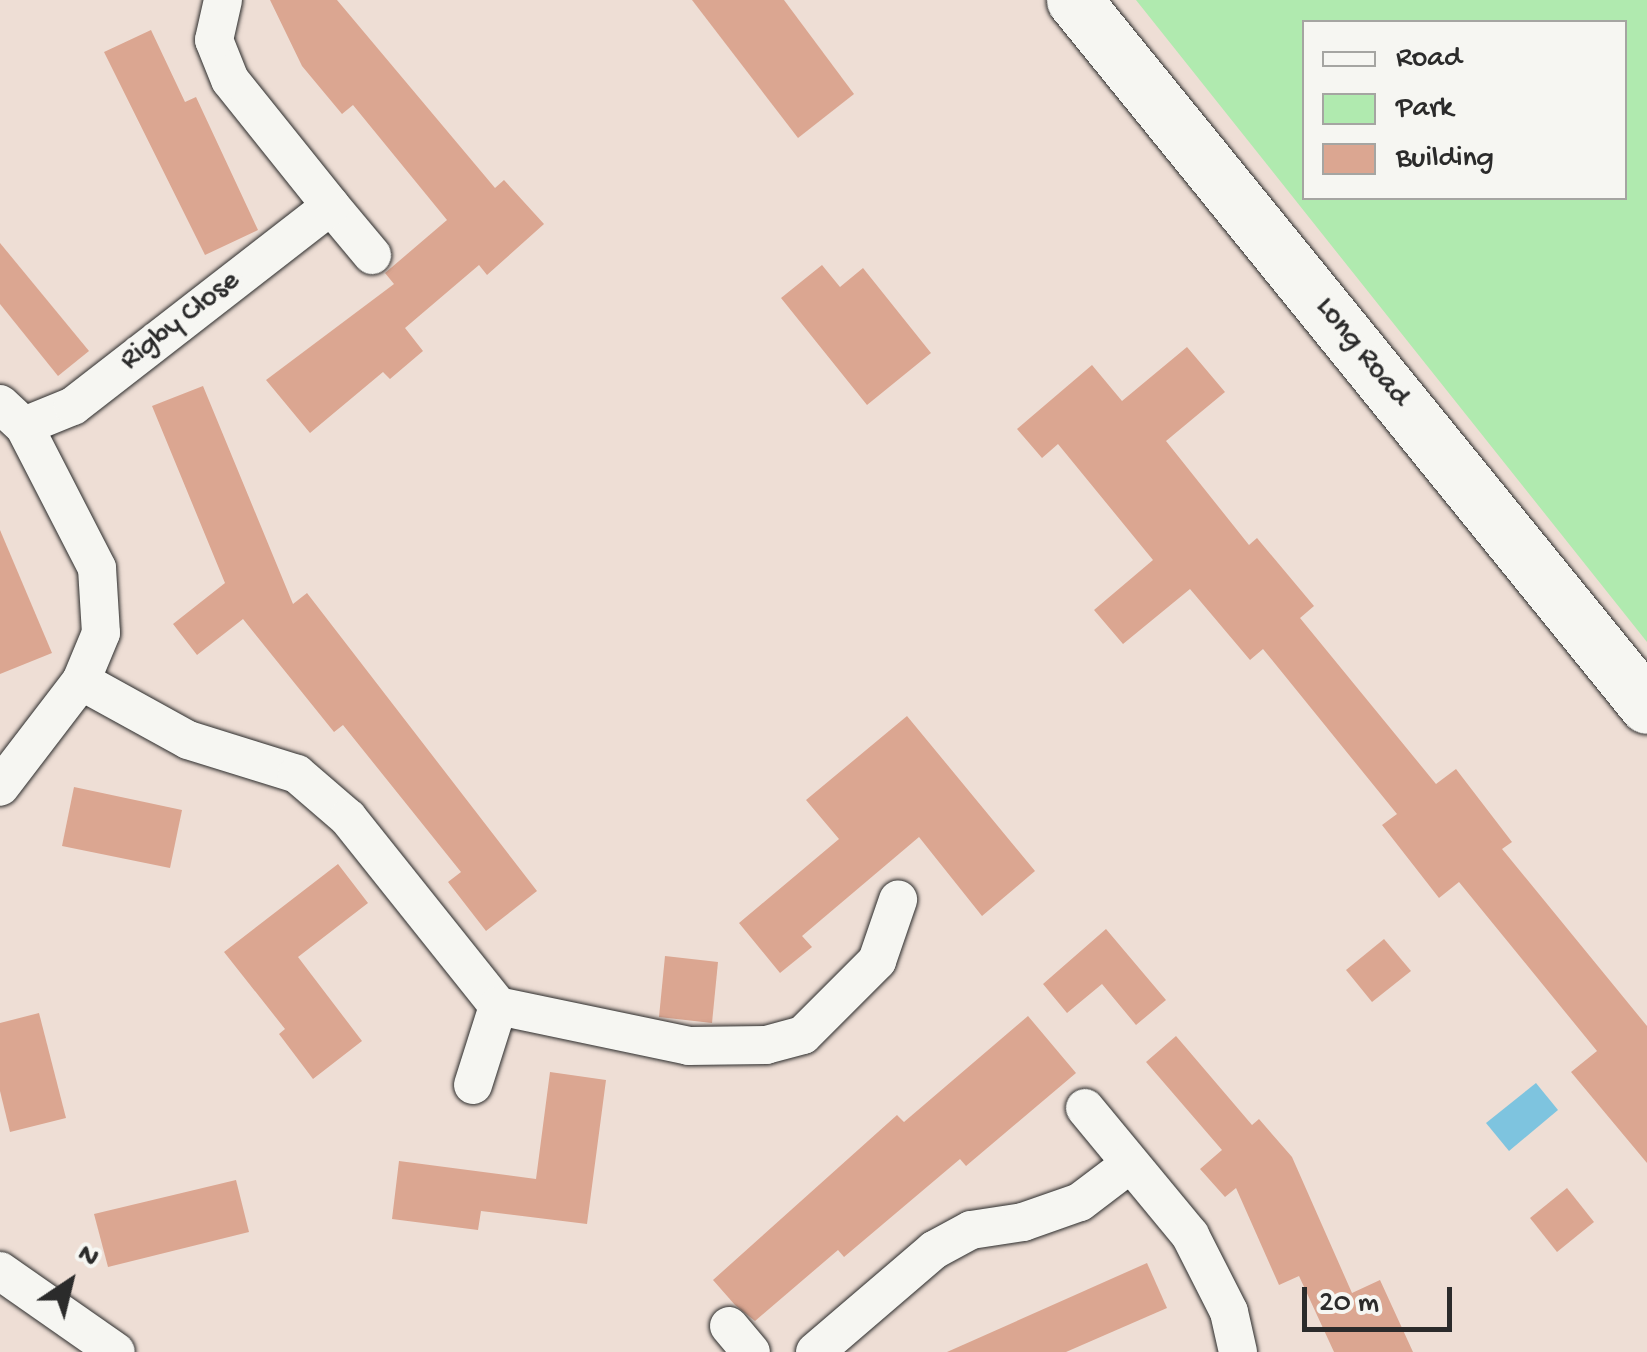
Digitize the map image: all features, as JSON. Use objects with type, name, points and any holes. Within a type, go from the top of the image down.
[{"type":"street","points":[[223,0],[214,40],[230,80],[372,255]]},
{"type":"street","name":"Long Road","points":[[1074,0],[1647,706]]},
{"type":"street","name":"Rigby Close","points":[[12,415],[72,406],[331,206]]},
{"type":"street","points":[[0,787],[81,682],[101,633],[98,568],[12,415]]},
{"type":"street","points":[[81,682],[188,740],[296,774],[348,818],[498,1006],[670,1043],[766,1046],[803,1035],[877,961],[898,900]]},
{"type":"street","points":[[473,1086],[498,1006]]},
{"type":"street","points":[[1085,1108],[1190,1235],[1229,1312],[1238,1352]]},
{"type":"street","points":[[815,1352],[934,1250],[971,1230],[1023,1222],[1080,1202],[1129,1165]]},
{"type":"street","points":[[0,1271],[116,1352]]},
{"type":"green space","points":[[1136,0],[1647,0],[1647,642]]},
{"type":"water","points":[[1536,1083],[1558,1110],[1509,1151],[1486,1123]]},
{"type":"building","points":[[270,0],[337,0],[495,188],[504,180],[544,224],[487,275],[479,265],[405,328],[423,351],[390,379],[383,372],[310,433],[266,380],[394,284],[385,273],[447,220],[353,105],[342,114],[302,66]]},
{"type":"building","points":[[692,0],[784,0],[854,94],[798,138]]},
{"type":"building","points":[[151,30],[185,102],[196,97],[258,230],[205,255],[104,52]]},
{"type":"building","points":[[0,243],[89,351],[58,376],[0,304]]},
{"type":"building","points":[[822,265],[840,287],[863,268],[931,353],[867,405],[781,298]]},
{"type":"building","points":[[1187,347],[1225,392],[1166,441],[1249,545],[1257,538],[1314,606],[1300,618],[1436,784],[1456,769],[1512,842],[1502,849],[1647,1026],[1647,1163],[1571,1072],[1597,1051],[1459,882],[1439,898],[1382,825],[1397,814],[1263,649],[1250,660],[1190,589],[1123,644],[1094,610],[1153,560],[1058,444],[1042,458],[1017,429],[1092,365],[1122,401]]},
{"type":"building","points":[[203,386],[293,604],[307,593],[537,891],[486,931],[448,882],[461,872],[343,725],[334,732],[243,619],[197,655],[173,624],[225,583],[152,406]]},
{"type":"building","points":[[0,530],[52,653],[0,674]]},
{"type":"building","points":[[907,716],[1035,871],[982,916],[919,837],[802,936],[812,947],[780,973],[739,923],[839,839],[806,800]]},
{"type":"building","points":[[74,787],[182,810],[170,868],[62,846]]},
{"type":"building","points":[[338,864],[368,903],[298,957],[362,1041],[313,1079],[279,1034],[285,1029],[224,952]]},
{"type":"building","points":[[1106,929],[1166,1000],[1136,1025],[1102,984],[1067,1013],[1043,984]]},
{"type":"building","points":[[1384,939],[1411,971],[1372,1002],[1346,970]]},
{"type":"building","points":[[665,956],[718,962],[712,1023],[659,1017]]},
{"type":"building","points":[[39,1013],[66,1118],[10,1132],[0,1091],[0,1023]]},
{"type":"building","points":[[1028,1016],[1076,1073],[966,1166],[960,1159],[844,1257],[838,1250],[755,1321],[735,1305],[713,1280],[897,1115],[904,1122]]},
{"type":"building","points":[[1176,1036],[1252,1125],[1259,1119],[1292,1157],[1352,1293],[1380,1280],[1413,1352],[1334,1352],[1299,1276],[1279,1285],[1236,1188],[1225,1197],[1200,1169],[1222,1150],[1146,1062]]},
{"type":"building","points":[[550,1072],[606,1080],[587,1224],[481,1211],[478,1230],[392,1219],[399,1161],[536,1179]]},
{"type":"building","points":[[236,1180],[249,1232],[108,1267],[94,1214]]},
{"type":"building","points":[[1567,1188],[1594,1222],[1557,1252],[1530,1218]]},
{"type":"building","points":[[1147,1263],[1167,1308],[1066,1352],[947,1352]]}]
